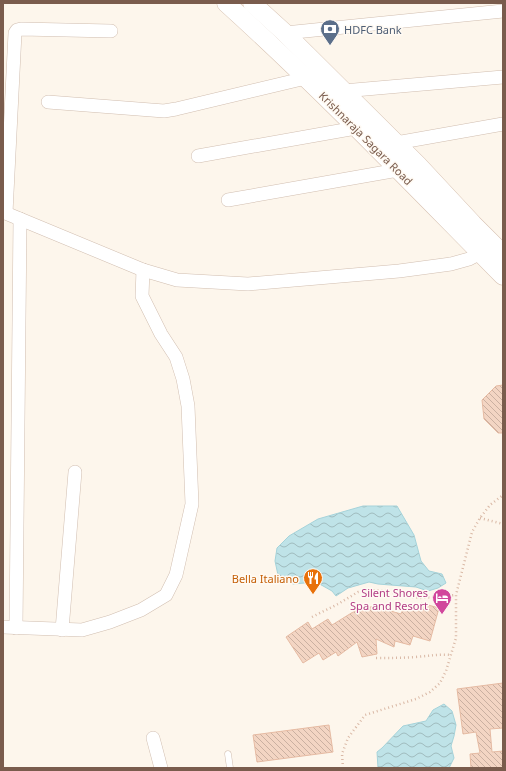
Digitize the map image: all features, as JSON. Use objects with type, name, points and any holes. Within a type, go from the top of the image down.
[{"type":"main road","name":"Krishnaraja Sagara Road","points":[[226,3],[268,41],[398,170],[493,251]]},
{"type":"main road","name":"Krishnaraja Sagara Road","points":[[252,3],[285,33],[418,165],[493,251],[503,276]]},
{"type":"street","points":[[285,33],[503,11]]},
{"type":"street","points":[[111,31],[17,30],[15,34],[4,213],[143,270],[177,280],[248,284],[399,271],[451,264],[493,251]]},
{"type":"street","points":[[48,102],[164,111],[176,110],[306,78],[322,70]]},
{"type":"street","points":[[325,97],[343,91],[503,77]]},
{"type":"street","points":[[396,143],[503,124]]},
{"type":"street","points":[[198,156],[356,128]]},
{"type":"street","points":[[228,200],[398,170]]},
{"type":"street","points":[[16,628],[20,219]]},
{"type":"street","points":[[3,627],[82,630],[110,622],[141,610],[166,595],[176,575],[192,504],[188,406],[176,358],[161,334],[142,296],[143,270]]},
{"type":"street","points":[[62,630],[75,472]]},
{"type":"street","points":[[153,738],[161,768]]},
{"type":"lane","points":[[228,754],[230,768]]},
{"type":"path","points":[[343,768],[342,754],[348,738],[366,715],[416,699],[430,692],[440,683],[446,672],[456,638],[456,595],[472,532],[490,505],[503,495]]},
{"type":"path","points":[[480,518],[503,524]]},
{"type":"path","points":[[312,617],[358,592],[370,590],[388,591],[400,596],[422,598],[456,595]]},
{"type":"path","points":[[376,658],[416,657],[436,654],[451,655]]},
{"type":"water","points":[[363,506],[397,506],[414,535],[421,561],[429,571],[442,574],[446,583],[438,588],[428,591],[416,587],[369,582],[348,588],[336,596],[332,591],[316,582],[293,584],[278,575],[275,561],[277,548],[289,536],[318,519]]},
{"type":"water","points":[[444,704],[452,711],[456,725],[451,746],[454,758],[449,768],[378,768],[377,752],[403,726],[426,721],[433,710]]},
{"type":"building","points":[[503,385],[503,433],[498,433],[484,419],[482,400],[496,386]]},
{"type":"building","points":[[421,603],[439,608],[430,641],[413,636],[410,645],[395,641],[394,647],[376,639],[377,654],[362,657],[357,642],[338,656],[336,652],[323,660],[319,653],[303,663],[286,637],[308,622],[312,629],[328,619],[332,625],[353,612],[374,606],[401,614],[403,607],[419,611]]},
{"type":"building","points":[[503,683],[503,728],[490,729],[492,752],[503,751],[503,768],[471,768],[470,754],[480,753],[476,732],[463,734],[457,689]]},
{"type":"building","points":[[329,725],[333,752],[257,762],[253,735]]},
{"type":"place","name":"HDFC Bank","points":[[330,46]]},
{"type":"place","name":"Bella Italiano","points":[[313,595]]},
{"type":"place","name":"Silent Shores Spa and Resort","points":[[442,615]]}]
